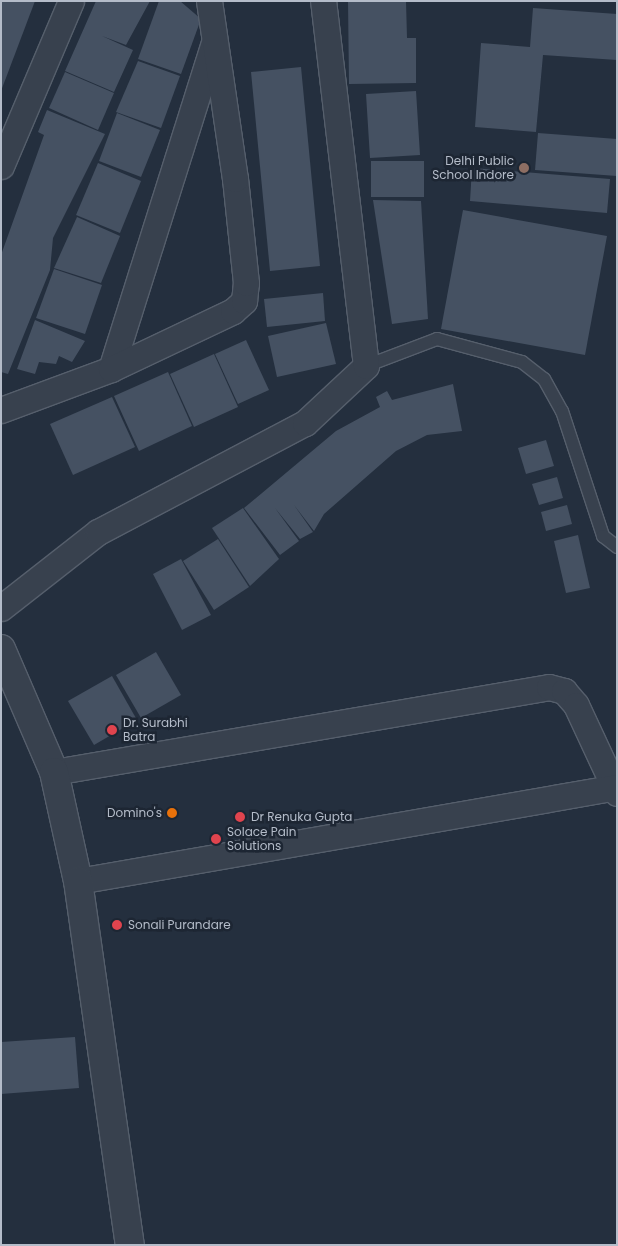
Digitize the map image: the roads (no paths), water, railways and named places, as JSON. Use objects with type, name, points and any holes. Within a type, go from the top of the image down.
[{"type":"street","points":[[1,166],[71,1]]},
{"type":"street","points":[[1,410],[111,369],[232,311],[244,300],[246,283],[235,178],[209,1]]},
{"type":"street","points":[[1,608],[98,532],[305,423],[366,366],[323,1]]},
{"type":"street","points":[[111,369],[215,38]]},
{"type":"street","points":[[1,649],[54,772],[78,881],[130,1245]]},
{"type":"street","points":[[54,772],[549,686],[564,691],[576,704],[616,789],[78,881]]},
{"type":"lane","points":[[366,366],[437,339],[522,362],[544,379],[562,411],[603,536],[617,547]]},
{"type":"place","name":"Delhi Public School Indore","points":[[524,168]]},
{"type":"place","name":"Dr. Surabhi Batra","points":[[112,730]]},
{"type":"place","name":"Domino's","points":[[172,813]]},
{"type":"place","name":"Dr Renuka Gupta","points":[[240,817]]},
{"type":"place","name":"Solace Pain Solutions","points":[[216,839]]},
{"type":"place","name":"Sonali Purandare","points":[[117,925]]}]
